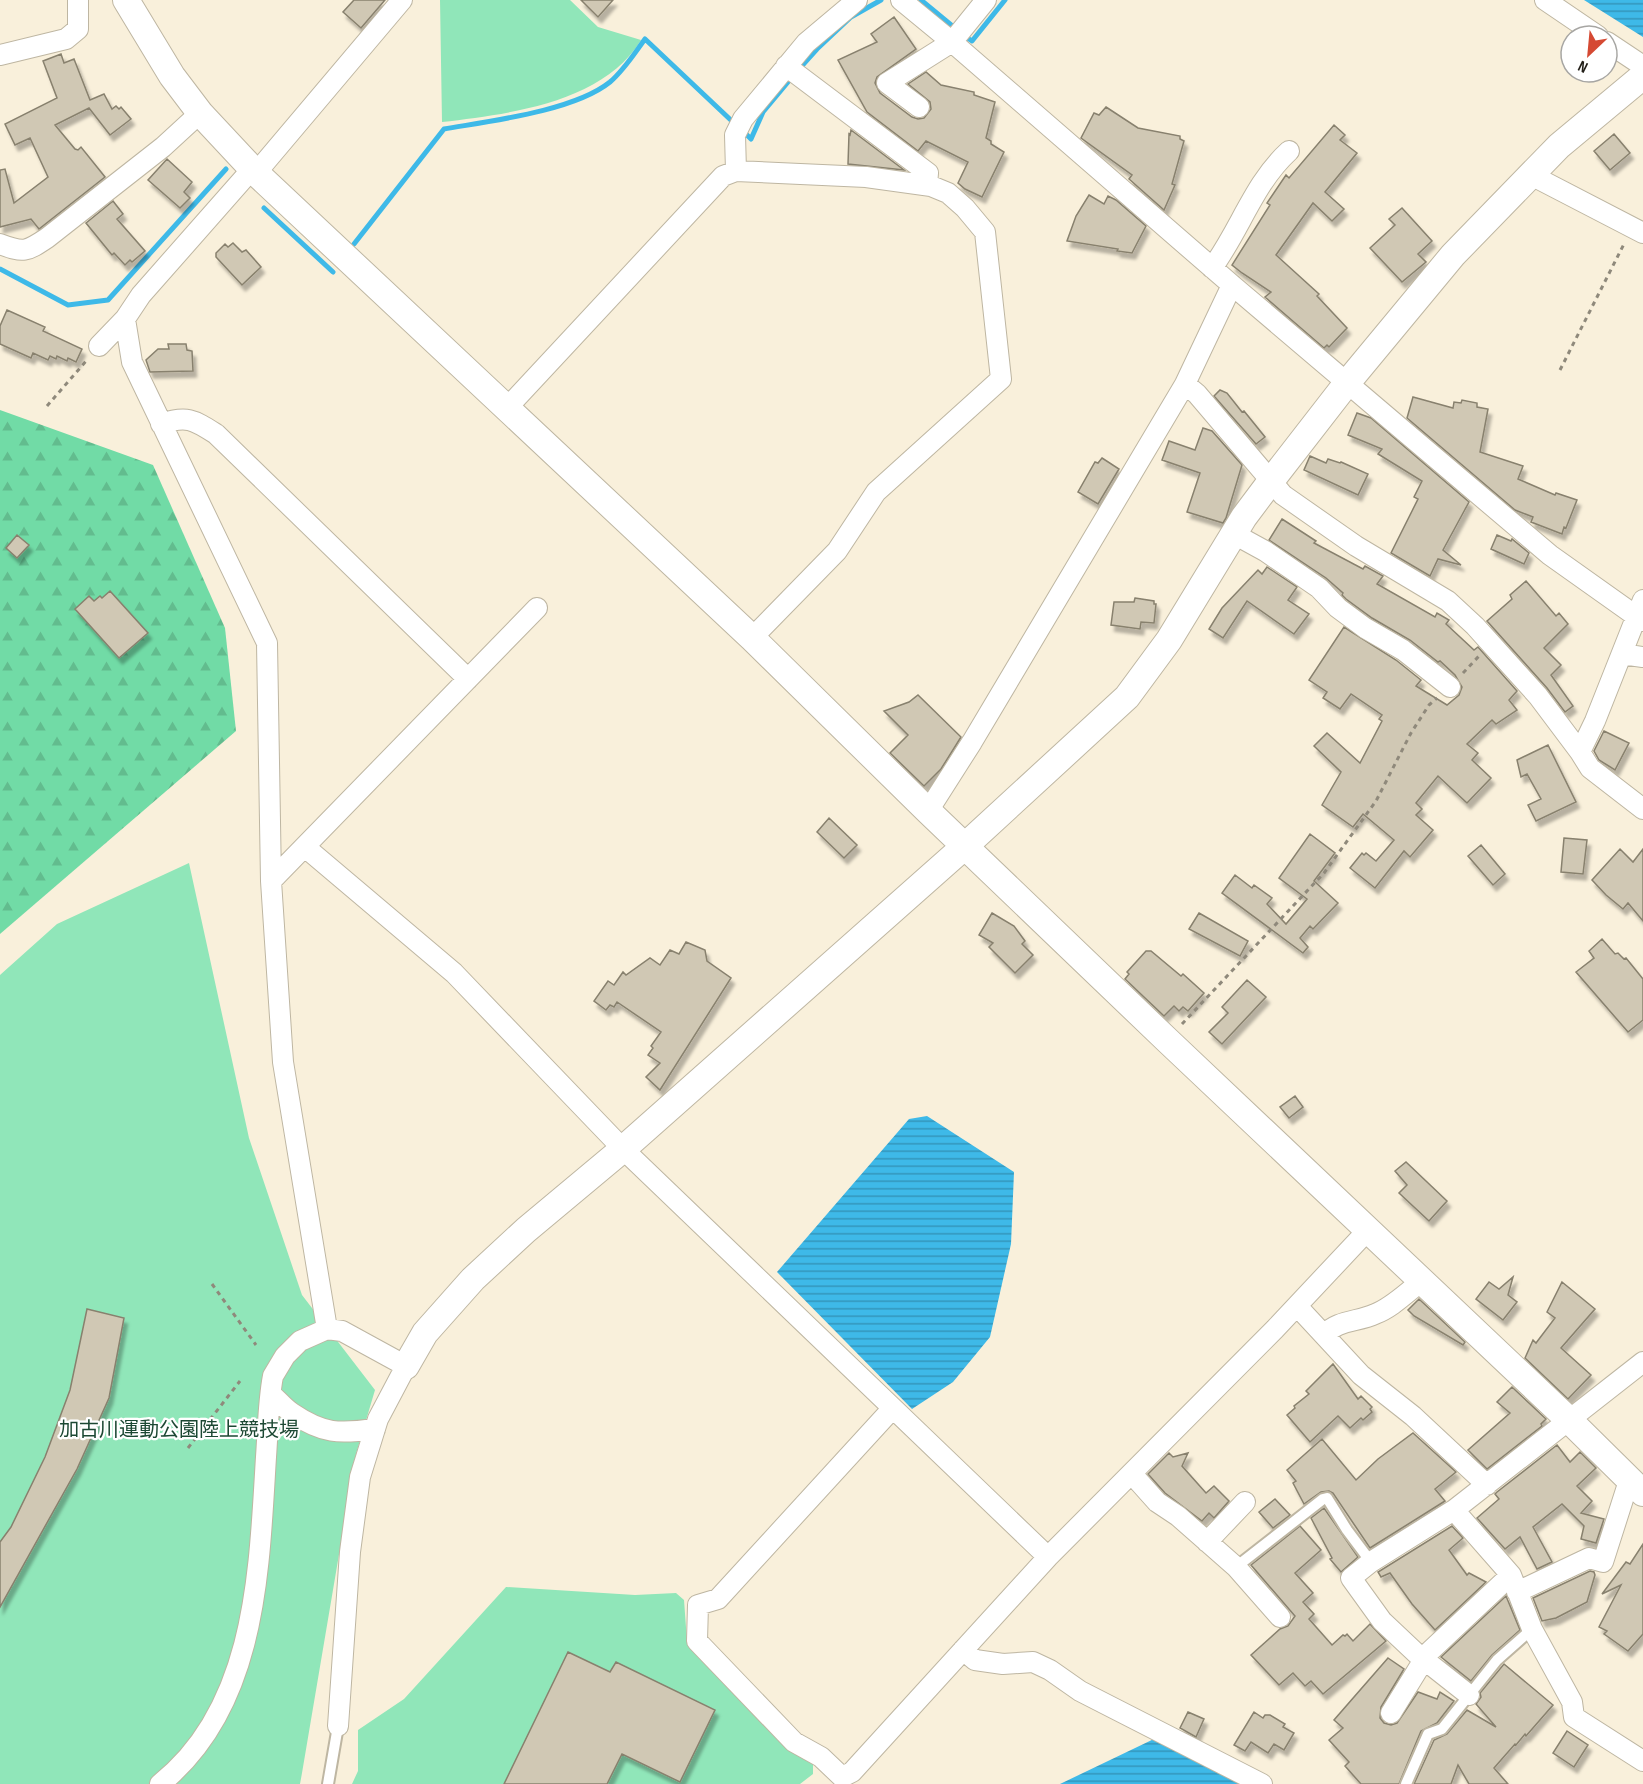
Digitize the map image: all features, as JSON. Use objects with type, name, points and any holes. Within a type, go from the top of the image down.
[{"type":"street","points":[[0,55],[66,39],[78,29],[78,0]]},
{"type":"street","points":[[126,0],[172,75],[200,113],[254,171],[752,638],[928,811],[1637,1487]]},
{"type":"street","points":[[99,346],[125,319],[141,295],[254,171],[402,0]]},
{"type":"street","points":[[736,171],[739,127],[793,71],[806,43],[857,0]]},
{"type":"street","points":[[901,0],[1550,555],[1640,612],[1580,752]]},
{"type":"street","points":[[919,107],[887,83],[952,42],[986,0]]},
{"type":"street","points":[[1545,0],[1580,24]]},
{"type":"street","points":[[1619,50],[1643,66]]},
{"type":"street","points":[[793,71],[928,173],[927,185]]},
{"type":"street","points":[[339,1726],[350,1552],[360,1477],[375,1429],[425,1333],[473,1279],[526,1230],[623,1149],[965,846],[1127,697],[1169,639],[1270,481],[1347,383],[1453,255],[1559,146],[1643,76]]},
{"type":"street","points":[[0,244],[16,250],[30,250],[163,147],[200,113]]},
{"type":"street","points":[[1212,268],[1262,182],[1275,164],[1289,151]]},
{"type":"street","points":[[506,409],[723,176],[736,171],[866,177],[927,185],[948,193],[965,208],[985,232],[1001,379],[876,492],[837,551],[752,638]]},
{"type":"street","points":[[1531,176],[1638,230]]},
{"type":"street","points":[[928,811],[972,742],[1185,384],[1232,285]]},
{"type":"street","points":[[125,319],[132,363],[267,643],[271,881],[283,1062],[327,1329]]},
{"type":"street","points":[[1185,384],[1197,394],[1283,495],[1356,546],[1448,601],[1538,696],[1590,768],[1643,809]]},
{"type":"street","points":[[161,424],[177,419],[192,419],[216,434],[468,679]]},
{"type":"street","points":[[1234,534],[1265,551],[1319,588],[1338,608],[1365,628],[1403,650],[1450,687]]},
{"type":"street","points":[[271,881],[537,609]]},
{"type":"street","points":[[1622,654],[1643,657]]},
{"type":"street","points":[[305,847],[454,973],[623,1149],[1048,1557]]},
{"type":"street","points":[[892,1409],[718,1599],[698,1605],[697,1641],[794,1742],[821,1757],[837,1780],[852,1772],[1048,1557],[1297,1306],[1368,1230]]},
{"type":"street","points":[[1324,1335],[1331,1326],[1373,1315],[1386,1309],[1422,1281]]},
{"type":"street","points":[[1297,1306],[1361,1375],[1413,1416],[1487,1485]]},
{"type":"street","points":[[160,1784],[194,1752],[223,1704],[244,1647],[255,1595],[260,1553],[271,1394],[273,1376],[277,1367],[291,1348],[307,1336],[327,1329],[342,1330],[406,1366]]},
{"type":"street","points":[[1469,1695],[1382,1621],[1351,1578],[1371,1562],[1454,1510],[1643,1362]]},
{"type":"street","points":[[271,1394],[291,1413],[325,1430],[345,1433],[375,1429]]},
{"type":"street","points":[[1132,1474],[1157,1502],[1178,1516],[1236,1567],[1280,1617]]},
{"type":"street","points":[[1391,1713],[1424,1659],[1514,1584],[1589,1558],[1603,1562],[1626,1490],[1637,1487]]},
{"type":"street","points":[[1207,1542],[1245,1502]]},
{"type":"street","points":[[1454,1510],[1514,1584],[1532,1629],[1572,1702],[1574,1717],[1643,1761]]},
{"type":"street","points":[[963,1650],[975,1660],[1003,1664],[1033,1662],[1050,1670],[1080,1691],[1262,1784]]},
{"type":"lane","points":[[1236,1567],[1323,1499],[1328,1498],[1347,1530],[1371,1562]]},
{"type":"lane","points":[[1406,1784],[1428,1734],[1442,1729],[1497,1660],[1532,1629]]},
{"type":"lane","points":[[328,1784],[339,1726]]},
{"type":"path","points":[[1560,370],[1638,230]]},
{"type":"path","points":[[47,406],[99,346]]},
{"type":"path","points":[[1167,1040],[1324,873],[1376,801],[1411,733],[1429,705],[1491,645]]},
{"type":"path","points":[[212,1284],[256,1345]]},
{"type":"path","points":[[188,1448],[240,1381]]},
{"type":"green space","points":[[440,0],[570,0],[598,27],[641,40],[624,61],[603,78],[579,92],[524,109],[442,122]]},
{"type":"green space","points":[[0,410],[153,465],[225,628],[236,731],[0,934]]},
{"type":"green space","name":"加古川運動公園陸上競技場","points":[[189,863],[249,1138],[302,1295],[375,1390],[356,1454],[300,1784],[0,1784],[0,975],[57,924]]},
{"type":"green space","points":[[506,1587],[635,1595],[676,1593],[684,1600],[687,1641],[790,1748],[813,1763],[813,1774],[800,1784],[352,1784],[358,1771],[358,1730],[404,1699]]},
{"type":"water","points":[[1584,0],[1643,0],[1643,37]]},
{"type":"water","points":[[927,1116],[1014,1172],[1011,1244],[990,1337],[953,1382],[912,1409],[777,1272],[909,1119]]},
{"type":"water","points":[[1156,1738],[1243,1784],[1060,1784]]},
{"type":"building","points":[[354,0],[385,0],[361,28],[343,12]]},
{"type":"building","points":[[581,0],[613,0],[598,17]]},
{"type":"building","points":[[894,17],[916,49],[877,77],[875,83],[880,93],[912,117],[924,118],[931,109],[930,102],[908,84],[926,72],[941,85],[974,92],[974,95],[995,102],[986,138],[1004,152],[982,197],[958,183],[968,162],[926,141],[918,151],[867,112],[838,60],[877,42],[871,34]]},
{"type":"building","points":[[61,54],[64,63],[74,59],[90,100],[104,94],[112,109],[116,106],[119,109],[121,107],[131,119],[110,135],[89,108],[55,125],[75,149],[78,150],[81,147],[105,177],[39,229],[31,219],[0,227],[0,170],[5,169],[14,203],[48,177],[30,138],[15,145],[5,124],[57,98],[43,61]]},
{"type":"building","points":[[1106,107],[1138,128],[1180,136],[1180,139],[1184,141],[1172,184],[1175,185],[1164,210],[1129,179],[1132,175],[1081,138],[1094,113],[1099,115]]},
{"type":"building","points":[[1334,125],[1345,135],[1340,140],[1357,153],[1325,192],[1344,209],[1332,221],[1313,203],[1276,255],[1319,294],[1317,296],[1347,328],[1329,347],[1327,345],[1324,348],[1265,297],[1271,292],[1232,265],[1270,205],[1267,203],[1286,175],[1289,178]]},
{"type":"building","points":[[851,130],[904,170],[848,164]]},
{"type":"building","points":[[1614,134],[1630,153],[1610,170],[1594,151]]},
{"type":"building","points":[[167,159],[192,182],[184,192],[190,198],[180,208],[148,180]]},
{"type":"building","points":[[1089,195],[1104,204],[1108,196],[1116,200],[1146,226],[1132,253],[1067,241],[1076,216]]},
{"type":"building","points":[[113,201],[123,214],[117,219],[145,251],[125,265],[114,253],[112,255],[86,223]]},
{"type":"building","points":[[1402,208],[1432,241],[1418,254],[1426,262],[1402,282],[1370,248],[1395,225],[1389,219]]},
{"type":"building","points":[[233,243],[242,252],[246,250],[261,267],[242,285],[216,257],[216,253],[225,244],[228,247]]},
{"type":"building","points":[[7,310],[45,327],[43,331],[82,349],[76,362],[57,356],[56,359],[50,356],[48,360],[33,353],[31,358],[0,344],[0,326]]},
{"type":"building","points":[[168,344],[186,344],[187,350],[192,351],[193,371],[150,372],[146,360],[158,349],[169,349]]},
{"type":"building","points":[[1220,390],[1227,393],[1265,437],[1256,444],[1214,396]]},
{"type":"building","points":[[1413,397],[1453,408],[1454,402],[1461,403],[1462,400],[1477,403],[1477,407],[1488,409],[1480,452],[1523,466],[1518,479],[1555,495],[1556,493],[1577,500],[1562,534],[1531,522],[1533,517],[1515,510],[1407,418]]},
{"type":"building","points":[[1357,413],[1371,418],[1469,502],[1443,550],[1461,565],[1438,559],[1430,576],[1391,553],[1418,499],[1414,497],[1422,481],[1378,454],[1382,449],[1348,435]]},
{"type":"building","points":[[1203,428],[1212,431],[1242,465],[1223,523],[1187,512],[1200,473],[1162,460],[1169,441],[1195,450]]},
{"type":"building","points":[[1310,456],[1326,463],[1328,459],[1341,462],[1368,474],[1358,495],[1304,470]]},
{"type":"building","points":[[1102,458],[1119,469],[1098,504],[1078,492],[1095,462],[1098,463]]},
{"type":"building","points":[[1282,519],[1316,541],[1314,543],[1363,569],[1365,566],[1383,576],[1377,584],[1435,617],[1437,613],[1449,620],[1446,624],[1474,650],[1478,647],[1517,691],[1509,700],[1517,710],[1496,724],[1492,720],[1467,744],[1478,753],[1472,760],[1491,778],[1467,803],[1438,776],[1416,803],[1422,809],[1416,815],[1433,830],[1410,857],[1404,851],[1375,888],[1350,868],[1362,853],[1364,855],[1366,853],[1376,861],[1394,840],[1363,814],[1353,827],[1322,805],[1341,772],[1314,746],[1327,733],[1360,763],[1382,721],[1379,719],[1382,715],[1351,694],[1340,709],[1323,698],[1327,692],[1309,680],[1344,627],[1396,660],[1421,680],[1416,686],[1447,705],[1459,695],[1462,687],[1455,675],[1440,661],[1438,662],[1410,640],[1372,618],[1346,599],[1343,593],[1326,578],[1269,540]]},
{"type":"building","points":[[17,535],[29,545],[17,558],[6,548]]},
{"type":"building","points":[[1497,535],[1511,541],[1512,539],[1529,553],[1524,564],[1491,549]]},
{"type":"building","points":[[1267,567],[1297,587],[1288,600],[1309,614],[1294,634],[1247,601],[1223,638],[1209,629],[1222,608],[1258,570],[1262,574]]},
{"type":"building","points":[[1526,581],[1556,616],[1559,613],[1568,624],[1544,648],[1561,665],[1551,675],[1573,706],[1565,712],[1547,688],[1487,621],[1512,599],[1510,595]]},
{"type":"building","points":[[110,591],[148,633],[119,658],[75,609],[89,596],[94,601]]},
{"type":"building","points":[[1135,598],[1154,601],[1156,604],[1154,623],[1141,622],[1140,629],[1111,625],[1114,602],[1134,602]]},
{"type":"building","points":[[918,695],[961,737],[941,769],[924,786],[890,753],[908,735],[884,711],[909,702]]},
{"type":"building","points":[[1604,731],[1629,743],[1615,770],[1599,760],[1594,751]]},
{"type":"building","points":[[1548,745],[1576,802],[1536,821],[1528,805],[1541,799],[1527,774],[1521,777],[1517,760]]},
{"type":"building","points":[[829,818],[857,845],[844,858],[817,832]]},
{"type":"building","points":[[1310,834],[1335,853],[1314,881],[1338,903],[1313,929],[1310,926],[1300,938],[1308,947],[1303,953],[1222,893],[1235,875],[1252,888],[1254,885],[1272,898],[1267,904],[1286,924],[1307,899],[1279,878]]},
{"type":"building","points":[[1564,838],[1587,840],[1583,874],[1561,872]]},
{"type":"building","points":[[1481,845],[1505,874],[1493,885],[1468,856]]},
{"type":"building","points":[[1620,849],[1633,862],[1643,849],[1643,921],[1628,903],[1623,909],[1592,880]]},
{"type":"building","points":[[992,913],[1014,926],[1025,941],[1022,944],[1033,955],[1015,973],[989,947],[993,943],[979,935]]},
{"type":"building","points":[[1199,913],[1248,941],[1240,956],[1189,929]]},
{"type":"building","points":[[1602,939],[1615,954],[1618,953],[1624,959],[1626,958],[1643,979],[1643,1020],[1628,1032],[1576,972],[1594,958],[1589,951]]},
{"type":"building","points":[[686,942],[705,950],[707,961],[731,978],[660,1090],[646,1077],[660,1063],[648,1055],[653,1048],[651,1046],[661,1032],[617,1002],[614,1007],[610,1005],[606,1010],[594,1001],[608,981],[614,985],[623,972],[626,975],[650,958],[660,965],[670,950],[679,954]]},
{"type":"building","points":[[1146,951],[1151,951],[1181,976],[1183,974],[1204,993],[1188,1011],[1183,1007],[1179,1011],[1174,1006],[1164,1016],[1125,979],[1129,974],[1127,972]]},
{"type":"building","points":[[1247,980],[1266,997],[1222,1044],[1209,1032],[1228,1013],[1222,1007]]},
{"type":"building","points":[[1295,1096],[1303,1107],[1289,1118],[1280,1107]]},
{"type":"building","points":[[1406,1162],[1447,1201],[1429,1221],[1399,1193],[1407,1185],[1395,1171]]},
{"type":"building","points":[[1513,1277],[1508,1295],[1517,1302],[1503,1320],[1476,1299],[1489,1282],[1499,1289]]},
{"type":"building","points":[[1562,1282],[1595,1309],[1561,1348],[1591,1375],[1568,1399],[1525,1358],[1533,1340],[1536,1343],[1555,1318],[1547,1312]]},
{"type":"building","points":[[1419,1299],[1465,1342],[1463,1345],[1414,1316],[1408,1310]]},
{"type":"building","points":[[87,1309],[124,1318],[109,1398],[77,1469],[0,1607],[0,1542],[11,1527],[45,1457],[70,1390]]},
{"type":"building","points":[[1333,1364],[1358,1399],[1361,1396],[1372,1407],[1370,1409],[1372,1412],[1350,1428],[1338,1416],[1310,1442],[1287,1415],[1309,1394],[1306,1391]]},
{"type":"building","points":[[1512,1387],[1546,1419],[1541,1424],[1542,1426],[1487,1469],[1468,1450],[1510,1413],[1497,1402]]},
{"type":"building","points":[[1413,1433],[1456,1472],[1435,1489],[1445,1501],[1370,1548],[1333,1493],[1321,1492],[1304,1504],[1293,1483],[1296,1481],[1287,1470],[1322,1439],[1356,1480],[1378,1459]]},
{"type":"building","points":[[1557,1445],[1570,1462],[1580,1452],[1596,1468],[1577,1486],[1592,1501],[1581,1513],[1604,1519],[1596,1543],[1581,1539],[1584,1526],[1562,1504],[1533,1527],[1552,1562],[1537,1569],[1520,1537],[1505,1549],[1477,1518],[1499,1499],[1495,1494],[1497,1492]]},
{"type":"building","points":[[1169,1453],[1173,1457],[1188,1453],[1182,1466],[1206,1493],[1214,1486],[1229,1501],[1214,1518],[1209,1513],[1202,1521],[1165,1493],[1148,1474]]},
{"type":"building","points":[[1275,1499],[1290,1515],[1273,1528],[1259,1512]]},
{"type":"building","points":[[1324,1508],[1358,1557],[1341,1572],[1330,1559],[1332,1558],[1311,1518]]},
{"type":"building","points":[[1300,1526],[1321,1550],[1295,1573],[1313,1593],[1303,1602],[1314,1614],[1309,1619],[1332,1645],[1347,1634],[1353,1641],[1370,1624],[1386,1641],[1323,1694],[1311,1681],[1305,1686],[1293,1673],[1279,1685],[1251,1655],[1280,1629],[1288,1626],[1295,1616],[1251,1565]]},
{"type":"building","points":[[1452,1526],[1463,1538],[1449,1550],[1467,1575],[1469,1573],[1486,1582],[1435,1630],[1412,1604],[1390,1573],[1381,1577],[1378,1572]]},
{"type":"building","points":[[1643,1544],[1643,1634],[1628,1651],[1604,1634],[1607,1631],[1599,1627],[1621,1585],[1602,1594],[1626,1562],[1630,1564]]},
{"type":"building","points":[[1590,1571],[1595,1575],[1587,1602],[1556,1618],[1542,1621],[1533,1598]]},
{"type":"building","points":[[1506,1596],[1520,1630],[1492,1655],[1471,1681],[1441,1657]]},
{"type":"building","points":[[568,1652],[610,1672],[616,1662],[715,1710],[680,1782],[622,1754],[607,1784],[504,1784]]},
{"type":"building","points":[[1388,1658],[1404,1669],[1381,1707],[1380,1718],[1384,1723],[1391,1725],[1397,1723],[1418,1692],[1437,1699],[1440,1692],[1454,1701],[1437,1723],[1421,1731],[1399,1784],[1361,1784],[1345,1766],[1349,1762],[1329,1740],[1343,1728],[1334,1720]]},
{"type":"building","points":[[1504,1664],[1553,1705],[1494,1768],[1508,1784],[1469,1784],[1458,1765],[1451,1784],[1414,1784],[1434,1740],[1447,1734],[1467,1710],[1496,1727],[1476,1704],[1481,1697],[1480,1693]]},
{"type":"building","points":[[1188,1712],[1204,1719],[1196,1737],[1180,1728]]},
{"type":"building","points":[[1254,1712],[1263,1718],[1265,1715],[1270,1715],[1294,1733],[1284,1750],[1274,1744],[1268,1753],[1251,1742],[1245,1751],[1234,1745]]},
{"type":"building","points":[[1567,1731],[1588,1745],[1574,1767],[1553,1753]]},
{"type":"waterway","points":[[799,69],[851,17],[881,0]]},
{"type":"waterway","points":[[921,0],[956,29]]},
{"type":"waterway","points":[[963,35],[972,41],[1005,0]]},
{"type":"waterway","points":[[354,244],[444,129],[554,108],[594,92],[615,77],[645,39],[735,124]]},
{"type":"waterway","points":[[742,130],[751,139],[763,112],[793,76]]},
{"type":"waterway","points":[[0,269],[68,305],[108,300],[226,169]]},
{"type":"waterway","points":[[264,208],[333,272]]}]
